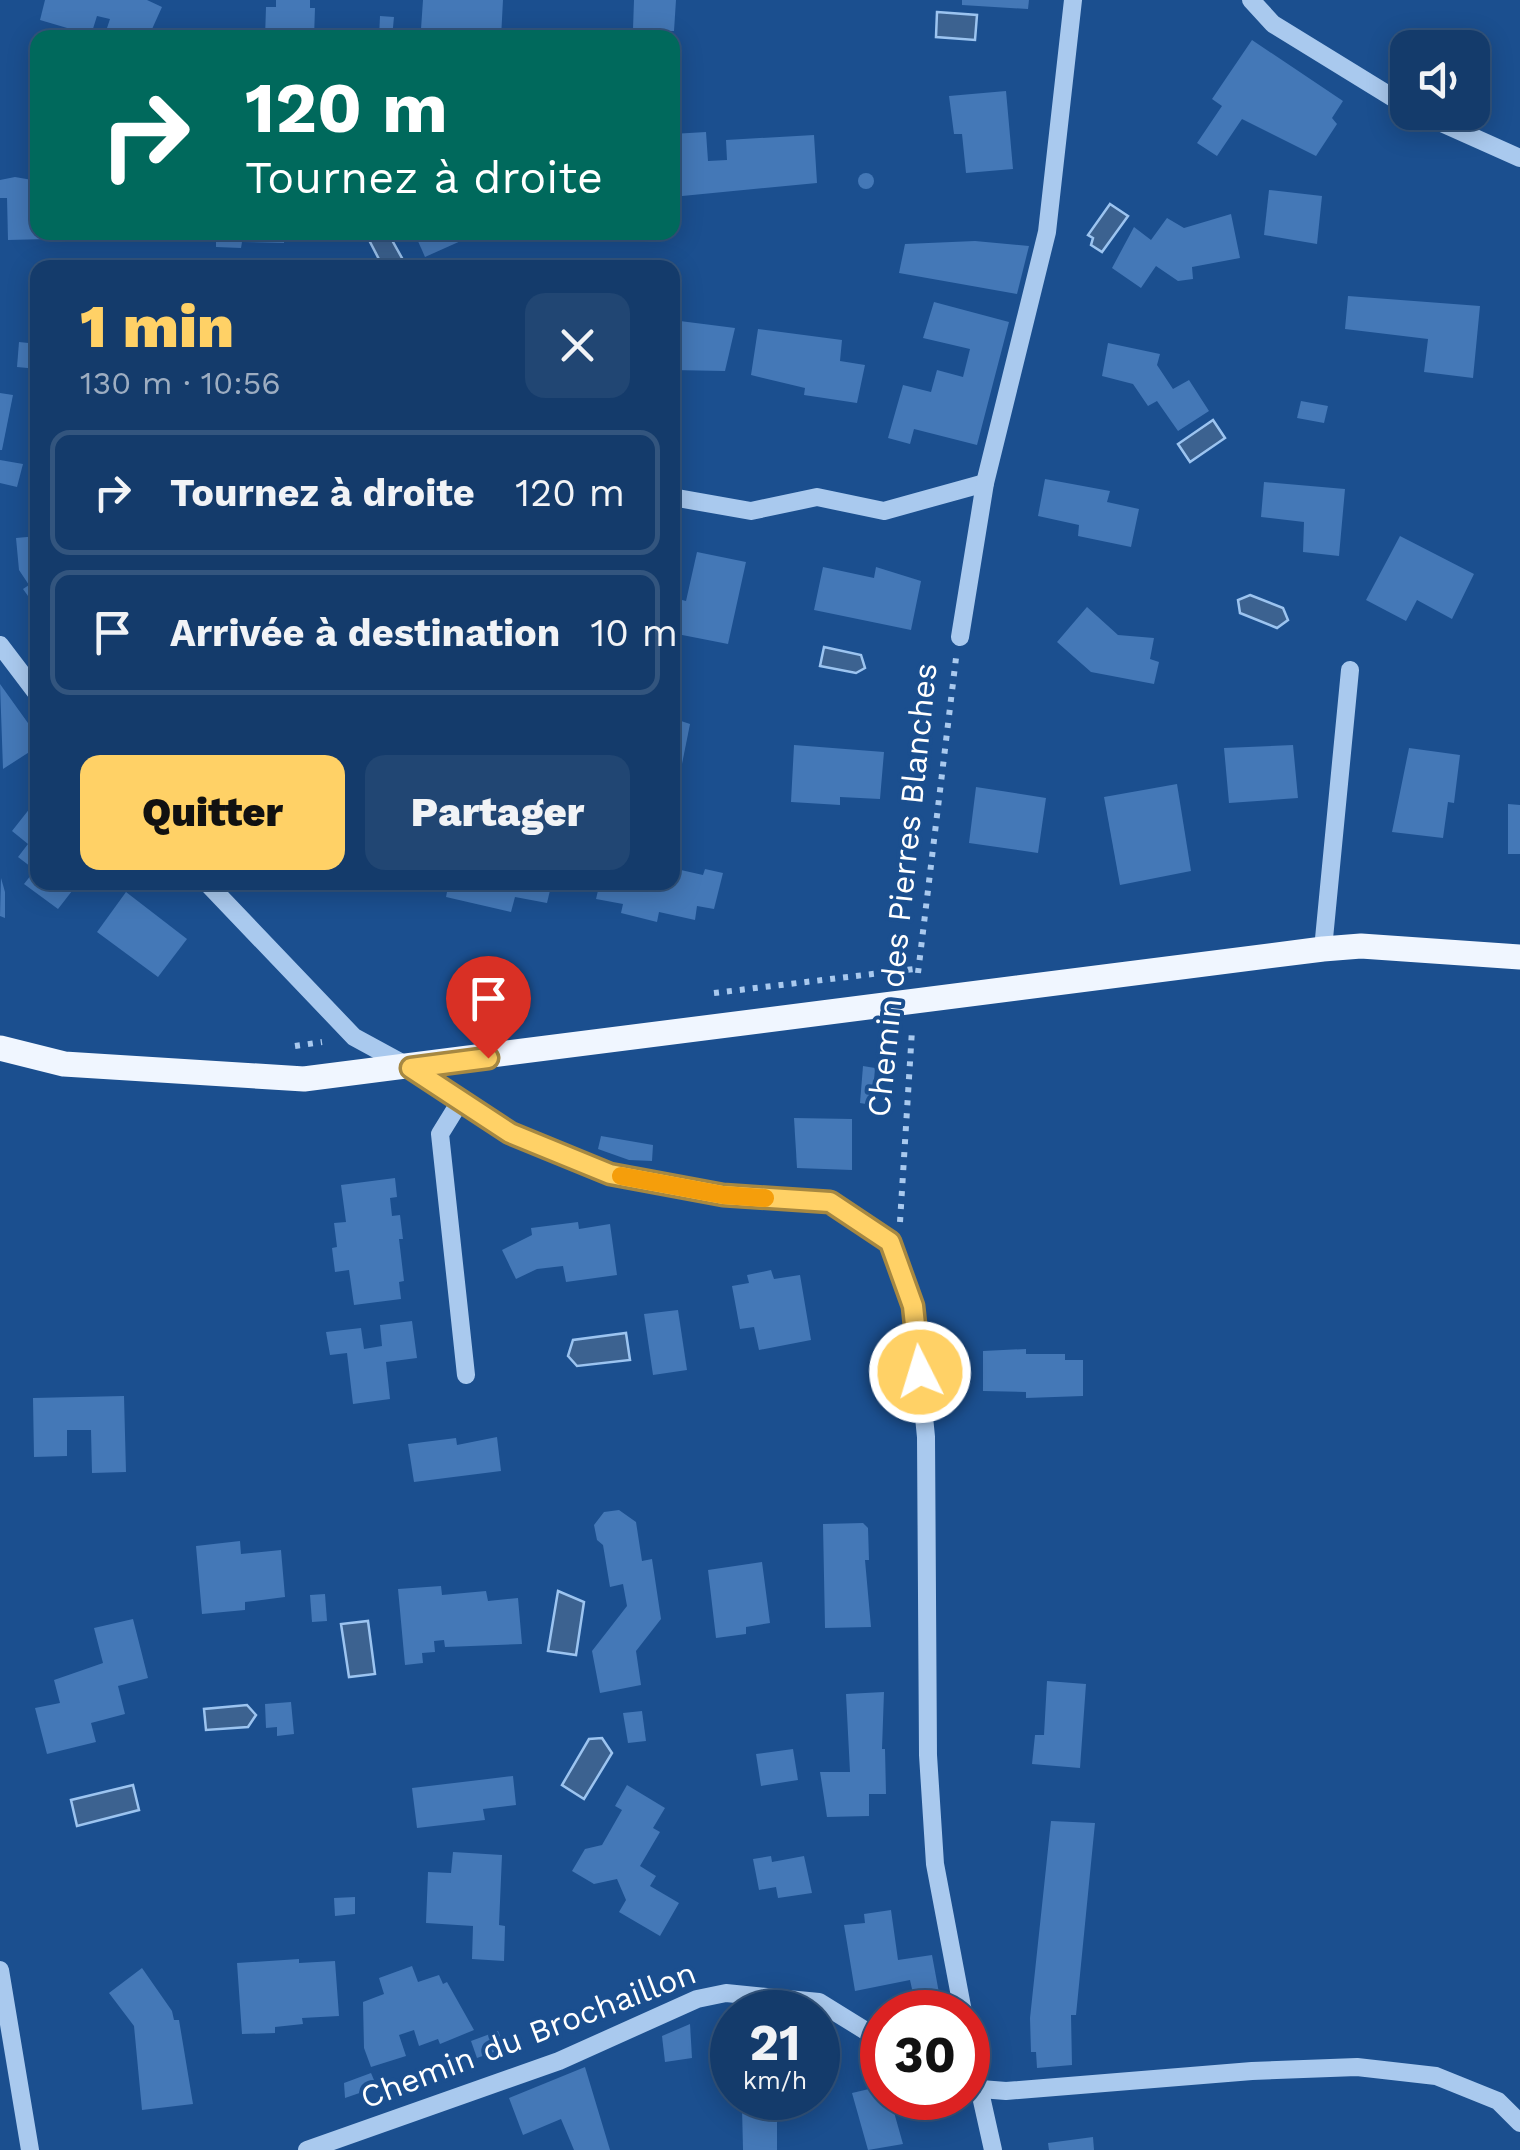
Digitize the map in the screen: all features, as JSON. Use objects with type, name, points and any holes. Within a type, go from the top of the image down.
[{"type":"main road","points":[[0,1048],[64,1064],[304,1079],[1323,949],[1362,946],[1520,957]]},
{"type":"street","name":"Chemin des Pierres Blanches","points":[[960,637],[985,482],[1048,232],[1073,0]]},
{"type":"street","points":[[1251,0],[1273,24],[1390,96]]},
{"type":"street","points":[[1457,130],[1520,158]]},
{"type":"street","points":[[680,498],[751,511],[817,497],[884,511],[985,482]]},
{"type":"street","points":[[0,645],[30,684]]},
{"type":"street","points":[[1323,949],[1350,670]]},
{"type":"street","points":[[214,890],[340,1024],[510,1133],[610,1174],[723,1195],[830,1202],[890,1242],[913,1306],[926,1437],[928,1755],[936,1864],[958,1990]]},
{"type":"street","points":[[461,1100],[440,1134],[466,1375]]},
{"type":"street","points":[[0,1970],[30,2150]]},
{"type":"street","name":"Chemin du Brochaillon","points":[[307,2150],[558,2061],[697,1999],[726,1992],[819,2002],[860,2027]]},
{"type":"street","points":[[990,2088],[1357,2067],[1436,2076],[1498,2101],[1520,2124]]},
{"type":"street","points":[[983,2120],[993,2150]]},
{"type":"path","name":"Chemin des Pierres Blanches","points":[[890,1242],[901,1219],[930,848],[960,637]]},
{"type":"water","points":[[937,12],[977,15],[975,40],[936,37]]},
{"type":"water","points":[[1110,204],[1128,216],[1102,252],[1091,245],[1093,238],[1088,235]]},
{"type":"water","points":[[369,240],[392,240],[403,260],[379,260]]},
{"type":"water","points":[[1213,420],[1225,438],[1190,462],[1178,444]]},
{"type":"water","points":[[1250,595],[1283,608],[1288,620],[1277,628],[1240,613],[1238,600]]},
{"type":"water","points":[[824,647],[861,655],[865,668],[856,673],[820,666]]},
{"type":"water","points":[[626,1333],[630,1360],[577,1366],[568,1356],[573,1340]]},
{"type":"water","points":[[558,1591],[584,1602],[576,1655],[548,1651]]},
{"type":"water","points":[[368,1621],[375,1674],[349,1677],[341,1624]]},
{"type":"water","points":[[247,1705],[256,1715],[248,1727],[206,1730],[204,1709]]},
{"type":"water","points":[[602,1738],[612,1753],[584,1799],[562,1785],[589,1739]]},
{"type":"water","points":[[133,1785],[139,1810],[77,1826],[71,1800]]},
{"type":"building","points":[[45,0],[147,0],[162,7],[152,30],[112,30],[107,28],[110,19],[97,16],[93,30],[74,30],[40,20]]},
{"type":"building","points":[[276,0],[310,0],[310,8],[315,8],[314,30],[265,30],[266,7],[276,7]]},
{"type":"building","points":[[423,0],[503,0],[501,30],[421,29]]},
{"type":"building","points":[[634,0],[676,0],[674,30],[627,30],[633,29]]},
{"type":"building","points":[[962,0],[1029,0],[1028,9],[962,5]]},
{"type":"building","points":[[380,16],[394,17],[393,30],[379,30]]},
{"type":"building","points":[[1252,40],[1343,101],[1332,118],[1337,124],[1316,156],[1242,119],[1217,156],[1197,143],[1222,106],[1212,99]]},
{"type":"building","points":[[1006,91],[1013,169],[966,173],[962,134],[954,134],[949,96]]},
{"type":"building","points":[[706,132],[708,161],[727,160],[726,140],[814,135],[817,183],[680,196],[680,134]]},
{"type":"building","points":[[866,173],[874,181],[866,189],[858,181]]},
{"type":"building","points":[[0,180],[30,180],[30,239],[8,240],[7,198],[0,198]]},
{"type":"building","points":[[1269,190],[1322,196],[1317,244],[1264,235]]},
{"type":"building","points":[[1231,214],[1240,258],[1192,267],[1193,279],[1178,281],[1156,266],[1141,288],[1112,268],[1134,227],[1151,240],[1167,218],[1184,228]]},
{"type":"building","points":[[216,240],[284,240],[242,242],[241,248],[216,247]]},
{"type":"building","points":[[418,240],[463,240],[425,257]]},
{"type":"building","points":[[975,241],[1029,246],[1017,294],[899,273],[905,244]]},
{"type":"building","points":[[1348,296],[1480,306],[1473,378],[1424,372],[1428,339],[1345,329]]},
{"type":"building","points":[[934,302],[1009,322],[977,445],[914,429],[910,444],[888,438],[903,385],[931,392],[937,370],[963,377],[970,349],[923,338]]},
{"type":"building","points":[[680,321],[735,328],[725,371],[680,370]]},
{"type":"building","points":[[758,329],[842,340],[840,361],[865,365],[857,403],[804,395],[805,388],[751,375]]},
{"type":"building","points":[[19,342],[30,343],[30,368],[17,367]]},
{"type":"building","points":[[1108,343],[1160,354],[1157,365],[1173,389],[1189,380],[1209,411],[1178,431],[1157,401],[1148,406],[1133,384],[1102,376]]},
{"type":"building","points":[[0,393],[13,395],[2,450],[0,450]]},
{"type":"building","points":[[1301,401],[1328,406],[1324,423],[1297,418]]},
{"type":"building","points":[[0,460],[23,464],[17,487],[0,483]]},
{"type":"building","points":[[1045,479],[1110,491],[1107,502],[1139,509],[1131,547],[1078,536],[1079,525],[1038,516]]},
{"type":"building","points":[[1264,482],[1345,489],[1339,556],[1303,552],[1304,522],[1261,517]]},
{"type":"building","points":[[1400,536],[1474,574],[1452,619],[1417,600],[1406,621],[1366,600]]},
{"type":"building","points":[[30,537],[30,599],[23,589],[29,585],[19,570],[16,538]]},
{"type":"building","points":[[697,552],[746,562],[728,644],[680,635],[680,600],[686,601]]},
{"type":"building","points":[[823,567],[874,578],[876,567],[921,581],[911,630],[814,610]]},
{"type":"building","points":[[1087,607],[1118,635],[1154,638],[1150,659],[1159,662],[1154,684],[1091,672],[1057,642]]},
{"type":"building","points":[[0,684],[30,726],[30,752],[3,769]]},
{"type":"building","points":[[680,721],[690,724],[680,764]]},
{"type":"building","points":[[794,745],[884,752],[880,799],[840,797],[840,805],[791,802]]},
{"type":"building","points":[[1293,745],[1298,798],[1229,803],[1224,748]]},
{"type":"building","points":[[1409,748],[1460,755],[1454,803],[1448,802],[1443,838],[1392,832]]},
{"type":"building","points":[[1177,784],[1191,871],[1120,885],[1104,797]]},
{"type":"building","points":[[976,787],[1046,798],[1038,853],[969,843]]},
{"type":"building","points":[[1508,804],[1520,805],[1520,854],[1508,854]]},
{"type":"building","points":[[30,808],[30,866],[18,857],[28,844],[12,831]]},
{"type":"building","points":[[705,869],[723,873],[714,909],[697,906],[695,920],[659,912],[657,922],[621,913],[623,904],[596,899],[598,890],[680,890],[680,870],[703,875]]},
{"type":"building","points":[[1,878],[5,892],[5,918],[0,916]]},
{"type":"building","points":[[32,890],[73,890],[58,909]]},
{"type":"building","points":[[447,890],[550,890],[547,903],[515,897],[511,912],[446,897]]},
{"type":"building","points":[[126,892],[187,939],[158,977],[97,932]]},
{"type":"building","points":[[863,1066],[875,1068],[872,1105],[860,1103]]},
{"type":"building","points":[[794,1118],[852,1119],[852,1170],[797,1168]]},
{"type":"building","points":[[601,1136],[653,1145],[652,1161],[629,1160],[598,1149]]},
{"type":"building","points":[[395,1178],[397,1197],[390,1198],[392,1216],[400,1215],[403,1239],[399,1239],[404,1281],[399,1282],[401,1299],[354,1305],[349,1270],[335,1272],[332,1248],[337,1247],[334,1223],[346,1222],[341,1185]]},
{"type":"building","points":[[578,1222],[579,1229],[610,1224],[617,1275],[566,1282],[563,1266],[537,1269],[516,1279],[502,1250],[532,1235],[531,1228]]},
{"type":"building","points":[[771,1270],[774,1279],[800,1275],[811,1340],[759,1350],[754,1327],[740,1329],[732,1286],[749,1283],[747,1275]]},
{"type":"building","points":[[678,1310],[687,1370],[653,1375],[644,1314]]},
{"type":"building","points":[[412,1321],[417,1358],[386,1362],[390,1399],[353,1404],[347,1353],[330,1355],[326,1332],[361,1328],[364,1349],[382,1346],[380,1325]]},
{"type":"building","points":[[1026,1349],[1026,1354],[1065,1354],[1065,1360],[1083,1360],[1083,1396],[1026,1398],[1026,1392],[983,1391],[983,1351]]},
{"type":"building","points":[[124,1396],[126,1472],[92,1473],[91,1430],[67,1430],[67,1456],[34,1457],[33,1398]]},
{"type":"building","points":[[497,1437],[501,1471],[414,1482],[408,1444],[456,1438],[457,1445]]},
{"type":"building","points":[[619,1510],[636,1522],[642,1561],[652,1559],[661,1619],[636,1651],[641,1685],[600,1693],[592,1651],[627,1606],[623,1584],[610,1587],[603,1545],[597,1540],[594,1525],[604,1512]]},
{"type":"building","points":[[863,1523],[868,1528],[869,1560],[865,1560],[871,1627],[825,1628],[823,1524]]},
{"type":"building","points":[[240,1541],[241,1554],[281,1550],[285,1597],[245,1602],[245,1610],[202,1614],[196,1546]]},
{"type":"building","points":[[762,1562],[770,1623],[746,1627],[746,1634],[716,1638],[708,1570]]},
{"type":"building","points":[[441,1586],[442,1595],[486,1591],[488,1601],[518,1598],[522,1644],[445,1647],[444,1640],[434,1641],[435,1652],[422,1653],[423,1663],[405,1665],[398,1589]]},
{"type":"building","points":[[325,1594],[327,1621],[312,1622],[310,1595]]},
{"type":"building","points":[[133,1619],[148,1678],[118,1686],[125,1714],[91,1723],[96,1742],[47,1754],[35,1708],[60,1703],[54,1680],[103,1663],[94,1628]]},
{"type":"building","points":[[1047,1681],[1086,1684],[1080,1768],[1032,1764],[1035,1735],[1044,1735]]},
{"type":"building","points":[[884,1692],[882,1749],[886,1794],[869,1794],[869,1816],[827,1817],[820,1772],[850,1772],[846,1694]]},
{"type":"building","points":[[291,1702],[294,1734],[277,1736],[277,1727],[266,1728],[265,1704]]},
{"type":"building","points":[[642,1711],[646,1741],[628,1743],[623,1713]]},
{"type":"building","points":[[793,1749],[798,1780],[761,1786],[756,1754]]},
{"type":"building","points":[[513,1776],[516,1805],[483,1809],[485,1820],[417,1828],[412,1788]]},
{"type":"building","points":[[627,1785],[665,1808],[653,1828],[660,1832],[640,1866],[656,1876],[650,1886],[679,1903],[660,1936],[619,1912],[626,1900],[617,1879],[594,1884],[572,1871],[585,1849],[602,1845],[622,1810],[615,1806]]},
{"type":"building","points":[[1051,1821],[1095,1823],[1076,2015],[1071,2015],[1072,2065],[1037,2068],[1036,2052],[1031,2052],[1030,2018]]},
{"type":"building","points":[[453,1852],[502,1855],[499,1925],[505,1926],[504,1961],[472,1959],[473,1926],[426,1923],[428,1872],[451,1873]]},
{"type":"building","points":[[771,1856],[772,1862],[804,1856],[812,1893],[778,1898],[776,1887],[759,1890],[753,1859]]},
{"type":"building","points":[[355,1897],[355,1914],[335,1916],[334,1898]]},
{"type":"building","points":[[891,1910],[898,1960],[932,1955],[938,1990],[912,1990],[910,1980],[855,1991],[844,1925],[865,1923],[864,1914]]},
{"type":"building","points":[[299,1959],[299,1963],[335,1961],[339,2016],[302,2018],[303,2024],[275,2027],[275,2033],[242,2034],[237,1963]]},
{"type":"building","points":[[412,1966],[418,1982],[439,1975],[443,1984],[447,1982],[474,2030],[440,2044],[438,2039],[419,2046],[414,2030],[399,2035],[406,2056],[371,2067],[364,2048],[363,2002],[384,1994],[379,1978]]},
{"type":"building","points":[[142,1968],[172,2011],[174,2020],[179,2020],[193,2104],[142,2110],[134,2026],[109,1993]]},
{"type":"building","points":[[690,2024],[692,2058],[665,2062],[662,2036]]},
{"type":"building","points":[[498,2031],[505,2048],[477,2058],[471,2041]]},
{"type":"building","points":[[585,2067],[610,2150],[574,2150],[561,2119],[523,2135],[509,2098]]},
{"type":"building","points":[[371,2073],[377,2087],[345,2098],[344,2083]]},
{"type":"building","points":[[860,2091],[860,2120],[896,2120],[903,2144],[868,2150],[852,2093]]},
{"type":"building","points":[[742,2120],[777,2120],[777,2150],[743,2150]]},
{"type":"building","points":[[1093,2137],[1094,2150],[1049,2150],[1048,2143]]},
{"type":"slow traffic","points":[[621,1176],[723,1195],[765,1198]]},
{"type":"route","points":[[488,1058],[411,1068],[510,1133],[610,1174],[723,1195],[830,1202],[890,1242],[913,1306],[920,1372]]}]
